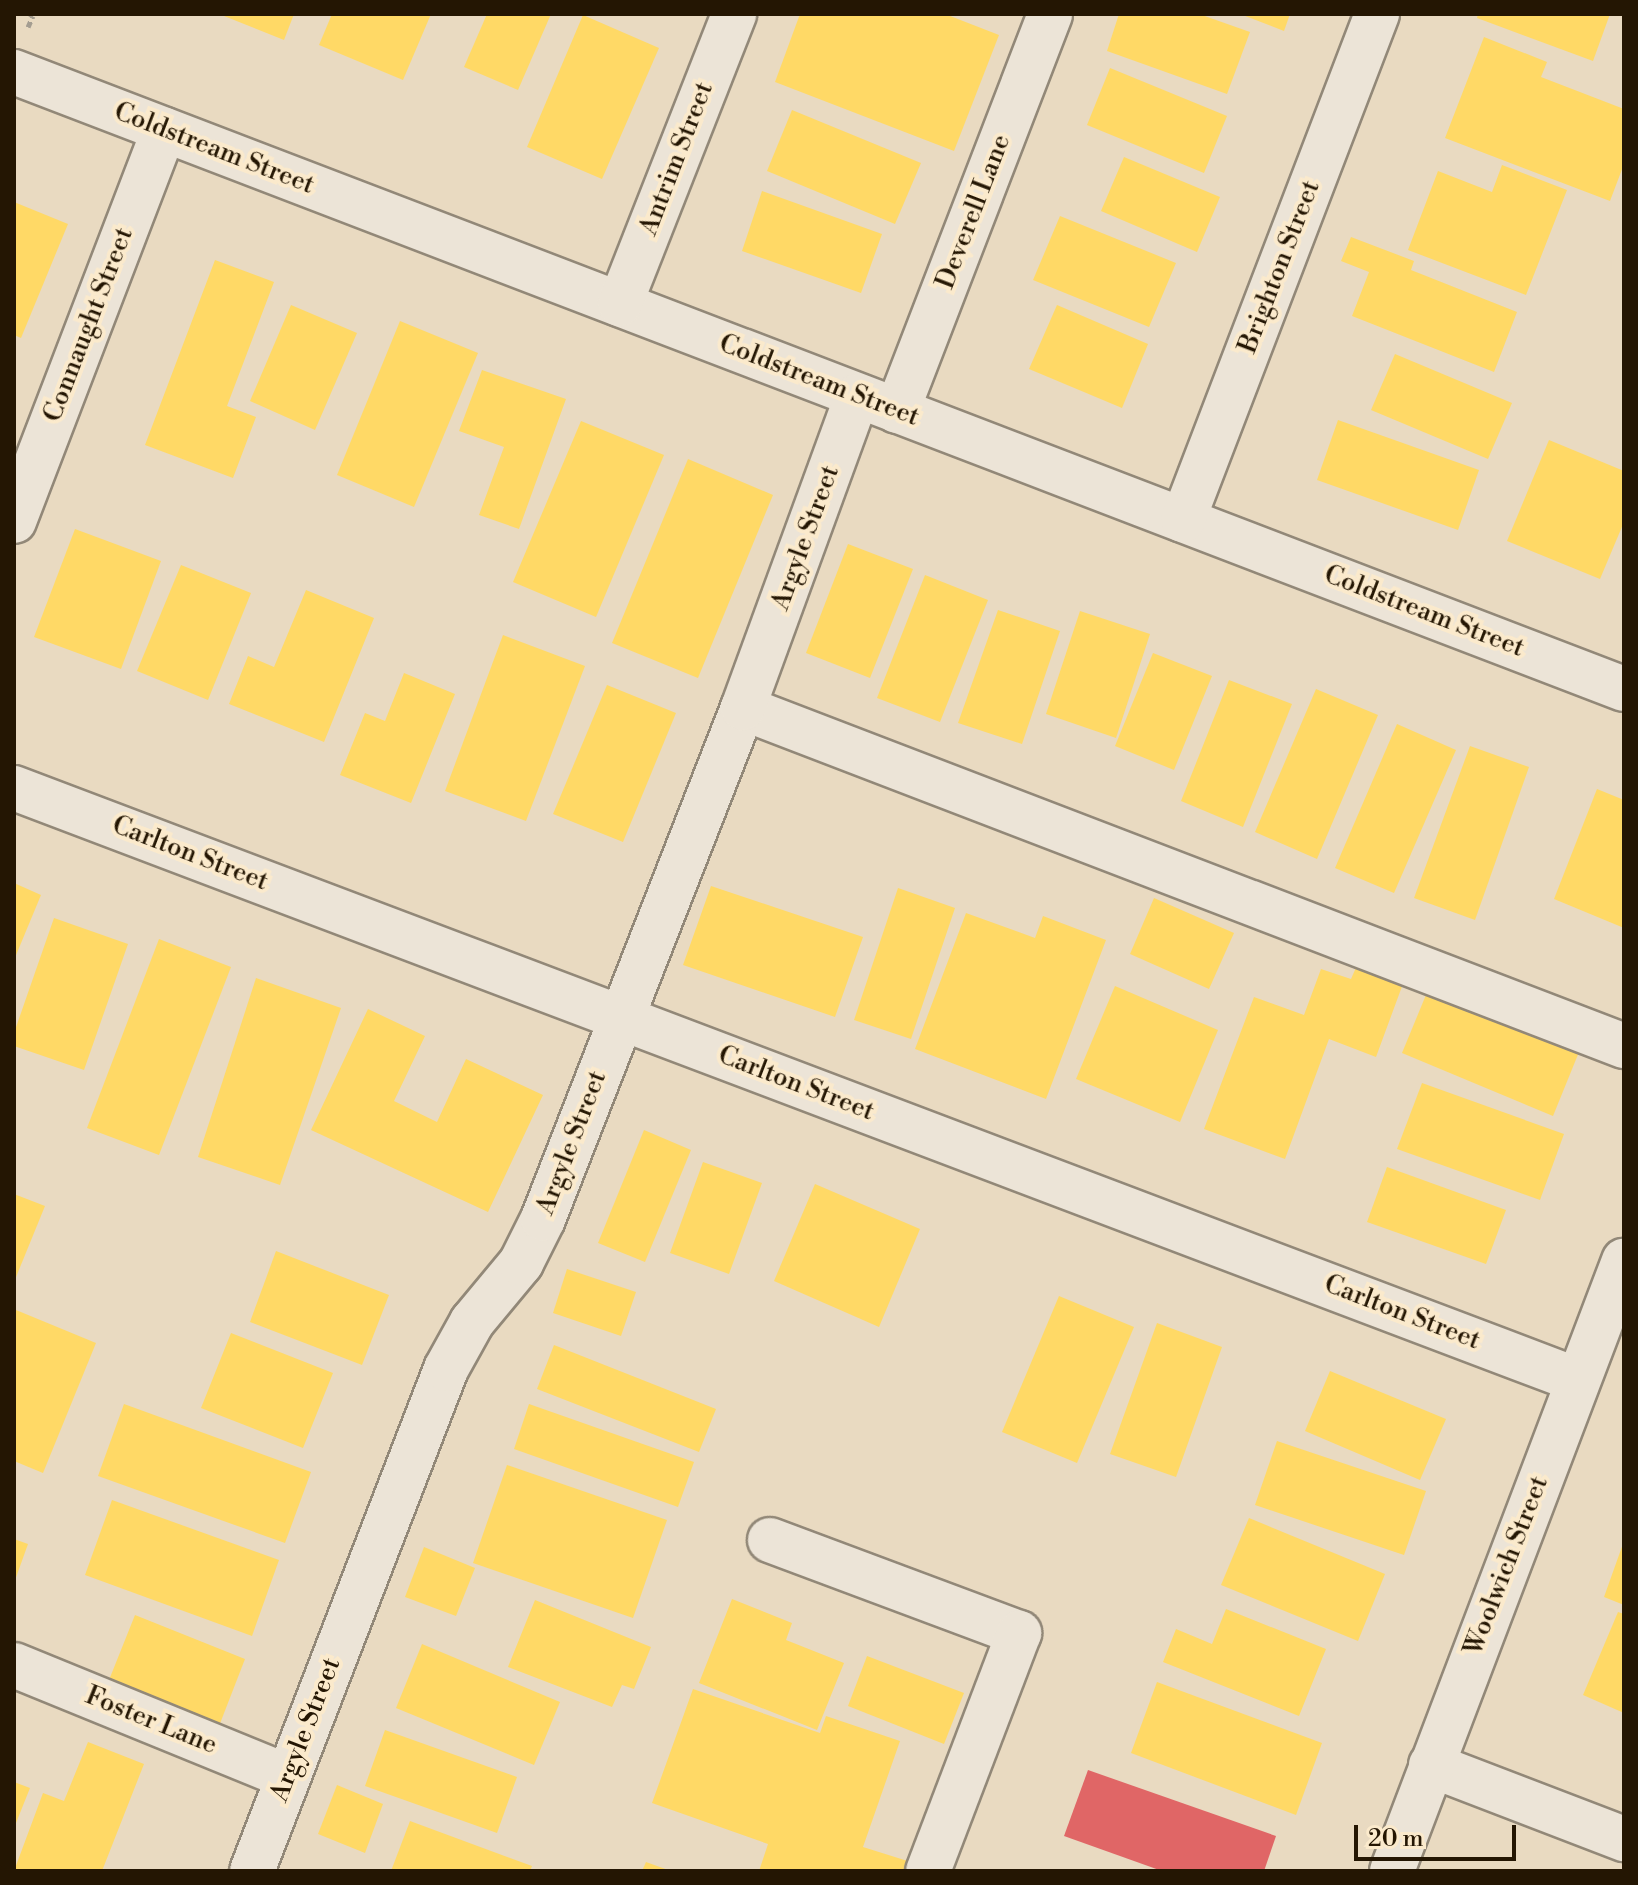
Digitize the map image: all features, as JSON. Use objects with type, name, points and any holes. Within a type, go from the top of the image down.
[{"type":"street","name":"Antrim Street","points":[[620,304],[734,14]]},
{"type":"street","name":"Deverell Lane","points":[[877,403],[1050,14]]},
{"type":"street","name":"Brighton Street","points":[[1183,520],[1377,14]]},
{"type":"street","name":"Coldstream Street","points":[[14,72],[1624,689]]},
{"type":"street","name":"Connaught Street","points":[[14,521],[164,130]]},
{"type":"street","name":"Argyle Street","points":[[252,1871],[446,1369],[472,1322],[521,1263],[543,1219],[743,708],[877,403]]},
{"type":"street","points":[[743,708],[1624,1046]]},
{"type":"street","name":"Carlton Street","points":[[14,788],[1577,1380]]},
{"type":"street","name":"Woolwich Street","points":[[1392,1871],[1624,1261]]},
{"type":"street","points":[[770,1540],[1019,1633],[928,1871]]},
{"type":"street","name":"Foster Lane","points":[[14,1665],[288,1777]]},
{"type":"street","points":[[1431,1765],[1624,1839]]},
{"type":"building: Homes","points":[[219,14],[294,14],[284,40]]},
{"type":"building: Homes","points":[[332,14],[431,14],[403,80],[319,45]]},
{"type":"building: Homes","points":[[487,14],[551,14],[518,90],[464,67]]},
{"type":"building: Homes","points":[[800,14],[945,14],[999,35],[954,151],[775,82]]},
{"type":"building: Homes","points":[[1119,14],[1199,14],[1250,32],[1227,94],[1107,51]]},
{"type":"building: Homes","points":[[1240,14],[1290,14],[1284,31]]},
{"type":"building: Homes","points":[[1478,14],[1610,14],[1593,61],[1477,18]]},
{"type":"building: Homes","points":[[583,15],[659,48],[602,179],[527,147]]},
{"type":"building: Homes","points":[[1484,37],[1547,62],[1541,77],[1624,109],[1624,164],[1610,201],[1445,138]]},
{"type":"building: Homes","points":[[1110,68],[1227,116],[1204,173],[1087,125]]},
{"type":"building: Homes","points":[[792,110],[921,163],[895,224],[767,171]]},
{"type":"building: Homes","points":[[1124,157],[1220,197],[1197,252],[1101,211]]},
{"type":"building: Homes","points":[[1502,165],[1567,190],[1526,295],[1408,250],[1438,171],[1492,192]]},
{"type":"building: Homes","points":[[762,191],[882,234],[861,293],[742,251]]},
{"type":"building: Homes","points":[[14,202],[68,224],[21,338],[14,335]]},
{"type":"building: Homes","points":[[1060,216],[1176,263],[1149,327],[1033,280]]},
{"type":"building: Homes","points":[[1351,237],[1414,261],[1411,270],[1517,312],[1494,372],[1352,316],[1369,272],[1341,261]]},
{"type":"building: Homes","points":[[215,260],[274,282],[227,406],[256,417],[233,478],[145,445]]},
{"type":"building: Homes","points":[[291,305],[357,333],[315,430],[250,401]]},
{"type":"building: Homes","points":[[1057,305],[1148,344],[1122,408],[1029,369]]},
{"type":"building: Homes","points":[[400,321],[478,353],[414,507],[337,475]]},
{"type":"building: Homes","points":[[1395,354],[1512,403],[1488,459],[1371,410]]},
{"type":"building: Homes","points":[[482,370],[566,399],[519,529],[479,515],[504,447],[459,431]]},
{"type":"building: Homes","points":[[1338,420],[1479,470],[1458,530],[1317,480]]},
{"type":"building: Homes","points":[[581,421],[664,455],[596,617],[513,582]]},
{"type":"building: Homes","points":[[1549,440],[1624,471],[1624,522],[1600,579],[1507,541]]},
{"type":"building: Homes","points":[[688,459],[773,495],[698,678],[612,643]]},
{"type":"building: Homes","points":[[75,529],[161,561],[121,669],[34,637]]},
{"type":"building: Homes","points":[[848,544],[913,569],[870,678],[806,653]]},
{"type":"building: Homes","points":[[181,565],[251,593],[208,700],[137,671]]},
{"type":"building: Homes","points":[[925,575],[988,600],[940,722],[877,698]]},
{"type":"building: Homes","points":[[306,590],[374,618],[324,742],[229,704],[248,656],[274,667]]},
{"type":"building: Homes","points":[[998,610],[1060,631],[1022,744],[958,723]]},
{"type":"building: Homes","points":[[1080,611],[1150,634],[1116,738],[1046,714]]},
{"type":"building: Homes","points":[[503,635],[585,666],[526,821],[445,791]]},
{"type":"building: Homes","points":[[1153,653],[1212,676],[1174,770],[1115,746]]},
{"type":"building: Homes","points":[[404,673],[455,694],[411,803],[340,775],[365,713],[385,721]]},
{"type":"building: Homes","points":[[1229,680],[1292,704],[1243,827],[1181,801]]},
{"type":"building: Homes","points":[[607,685],[676,713],[623,842],[553,814]]},
{"type":"building: Homes","points":[[1316,689],[1378,715],[1317,859],[1255,832]]},
{"type":"building: Homes","points":[[1397,724],[1456,750],[1394,893],[1335,868]]},
{"type":"building: Homes","points":[[1470,746],[1529,767],[1475,920],[1414,898]]},
{"type":"building: Homes","points":[[1597,789],[1624,800],[1624,928],[1554,899]]},
{"type":"building: Homes","points":[[14,883],[41,895],[14,960]]},
{"type":"building: Homes","points":[[711,886],[863,937],[835,1017],[683,965]]},
{"type":"building: Homes","points":[[898,888],[955,908],[911,1039],[854,1020]]},
{"type":"building: Homes","points":[[1154,898],[1234,933],[1209,989],[1130,954]]},
{"type":"building: Homes","points":[[966,913],[1035,938],[1043,916],[1106,940],[1046,1099],[915,1049]]},
{"type":"building: Homes","points":[[54,918],[128,944],[84,1070],[14,1046],[14,1033]]},
{"type":"building: Homes","points":[[159,939],[231,967],[159,1155],[87,1128]]},
{"type":"building: Homes","points":[[1358,963],[1404,981],[1376,1057],[1329,1039],[1285,1159],[1204,1129],[1254,997],[1304,1015],[1321,969],[1351,979]]},
{"type":"building: Homes","points":[[256,978],[341,1008],[280,1185],[198,1157]]},
{"type":"building: Homes","points":[[1115,986],[1218,1030],[1180,1122],[1076,1079]]},
{"type":"building: Homes","points":[[1428,990],[1579,1052],[1553,1116],[1402,1053]]},
{"type":"building: Homes","points":[[368,1009],[425,1036],[394,1101],[437,1122],[466,1059],[543,1095],[488,1212],[311,1130]]},
{"type":"building: Homes","points":[[1422,1083],[1564,1134],[1540,1200],[1397,1149]]},
{"type":"building: Homes","points":[[644,1130],[691,1150],[645,1262],[598,1243]]},
{"type":"building: Homes","points":[[703,1162],[762,1183],[729,1274],[670,1253]]},
{"type":"building: Homes","points":[[1387,1167],[1506,1210],[1486,1264],[1367,1222]]},
{"type":"building: Homes","points":[[815,1184],[920,1229],[879,1327],[774,1281]]},
{"type":"building: Homes","points":[[14,1194],[45,1206],[14,1282]]},
{"type":"building: Homes","points":[[276,1251],[389,1295],[362,1365],[250,1322]]},
{"type":"building: Homes","points":[[567,1269],[636,1292],[621,1336],[553,1313]]},
{"type":"building: Homes","points":[[1059,1296],[1134,1327],[1077,1463],[1002,1432]]},
{"type":"building: Homes","points":[[16,1310],[96,1343],[43,1473],[14,1461]]},
{"type":"building: Homes","points":[[1157,1323],[1222,1347],[1176,1477],[1110,1454]]},
{"type":"building: Homes","points":[[231,1333],[333,1373],[303,1448],[201,1408]]},
{"type":"building: Homes","points":[[554,1345],[716,1409],[699,1452],[537,1389]]},
{"type":"building: Homes","points":[[1330,1371],[1446,1419],[1420,1480],[1305,1431]]},
{"type":"building: Homes","points":[[124,1404],[311,1472],[285,1543],[98,1476]]},
{"type":"building: Homes","points":[[529,1404],[694,1462],[678,1507],[514,1449]]},
{"type":"building: Homes","points":[[1277,1441],[1426,1491],[1404,1555],[1255,1505]]},
{"type":"building: Homes","points":[[507,1465],[667,1520],[633,1618],[473,1563]]},
{"type":"building: Homes","points":[[112,1500],[279,1560],[252,1636],[85,1575]]},
{"type":"building: Homes","points":[[1249,1518],[1385,1574],[1358,1641],[1221,1585]]},
{"type":"building: Homes","points":[[14,1539],[28,1544],[14,1583]]},
{"type":"building: Homes","points":[[1624,1541],[1624,1605],[1604,1597]]},
{"type":"building: Homes","points":[[424,1547],[475,1568],[456,1616],[405,1597]]},
{"type":"building: Homes","points":[[732,1599],[792,1623],[786,1640],[844,1663],[817,1730],[699,1683]]},
{"type":"building: Homes","points":[[535,1600],[651,1647],[634,1689],[622,1685],[612,1707],[508,1667]]},
{"type":"building: Homes","points":[[1226,1609],[1326,1649],[1299,1716],[1163,1662],[1176,1629],[1212,1644]]},
{"type":"building: Homes","points":[[1618,1612],[1624,1614],[1624,1713],[1583,1695]]},
{"type":"building: Homes","points":[[135,1615],[245,1659],[214,1739],[103,1695]]},
{"type":"building: Homes","points":[[422,1644],[560,1702],[534,1765],[396,1708]]},
{"type":"building: Homes","points":[[867,1656],[964,1693],[944,1744],[848,1706]]},
{"type":"building: Homes","points":[[1157,1682],[1322,1743],[1296,1815],[1131,1753]]},
{"type":"building: Homes","points":[[693,1689],[820,1733],[826,1716],[900,1741],[863,1847],[914,1863],[911,1871],[759,1871],[768,1844],[652,1803]]},
{"type":"building: Homes","points":[[385,1730],[517,1777],[497,1833],[365,1786]]},
{"type":"building: Homes","points":[[88,1742],[144,1764],[102,1871],[14,1871],[43,1793],[64,1801]]},
{"type":"building: Homes","points":[[14,1782],[30,1788],[14,1828]]},
{"type":"building: Homes","points":[[337,1785],[383,1804],[365,1853],[318,1834]]},
{"type":"building: Homes","points":[[410,1821],[532,1866],[530,1871],[391,1871]]},
{"type":"building: Homes","points":[[646,1862],[671,1871],[642,1871]]},
{"type":"building: Shops","points":[[1088,1770],[1276,1836],[1264,1871],[1162,1871],[1064,1836]]}]
